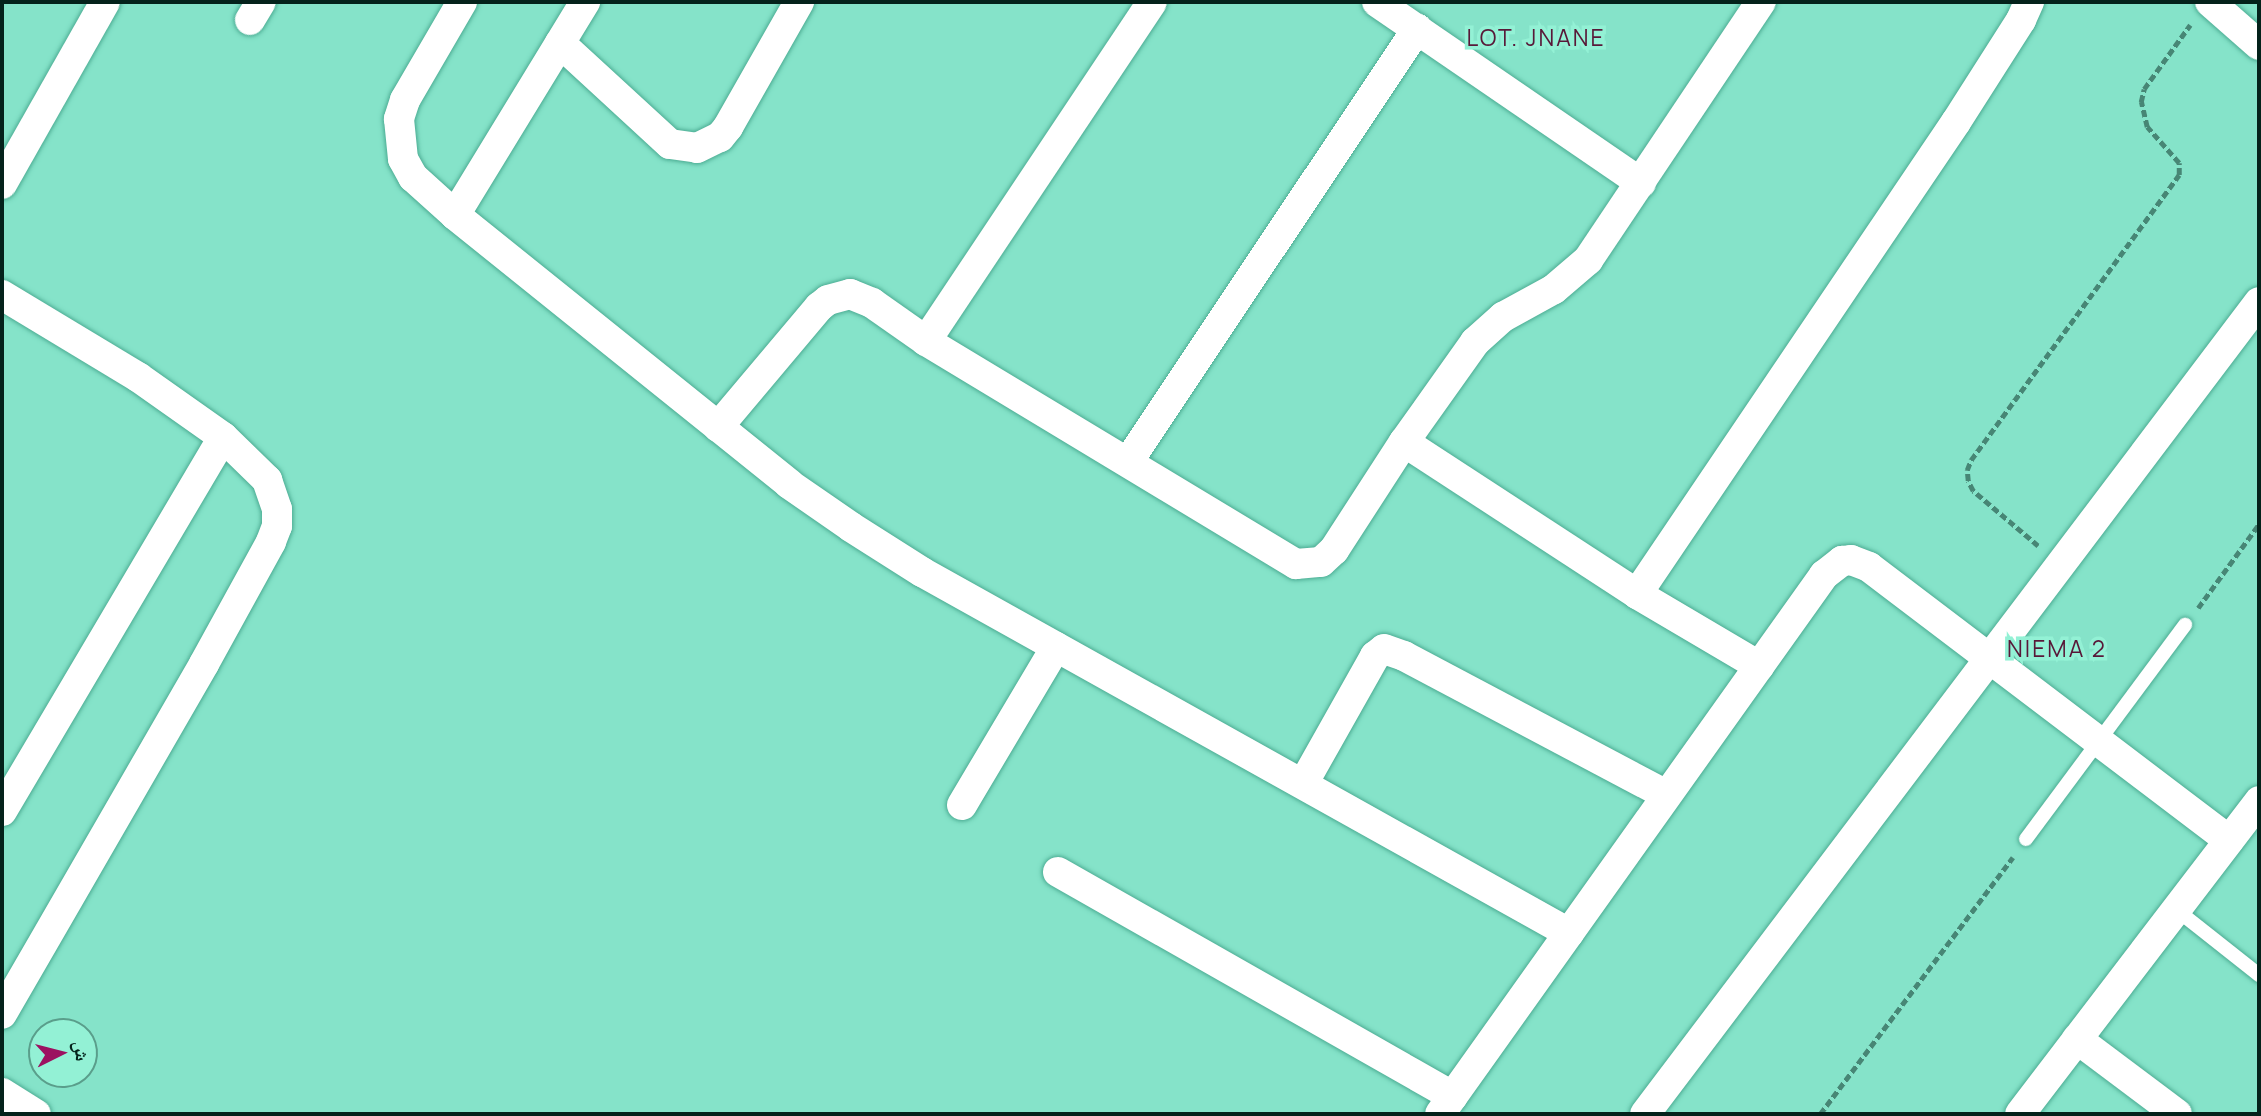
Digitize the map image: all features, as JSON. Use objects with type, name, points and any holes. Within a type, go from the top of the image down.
[{"type":"street","points":[[2,184],[105,2]]},
{"type":"street","points":[[462,2],[405,100],[398,119],[403,159],[413,177],[455,215],[789,484],[851,527],[922,572],[1569,933]]},
{"type":"street","points":[[455,215],[585,2]]},
{"type":"street","points":[[560,43],[670,144],[696,148],[720,137],[728,127],[799,2]]},
{"type":"street","points":[[926,341],[1152,2]]},
{"type":"street","points":[[1377,2],[1641,183]]},
{"type":"street","points":[[718,428],[828,300],[850,294],[862,297],[926,341],[1296,564],[1313,565],[1334,550],[1404,442],[1475,342],[1503,317],[1573,276],[1588,260],[1761,2]]},
{"type":"street","points":[[1637,594],[1956,122],[2021,20],[2029,2]]},
{"type":"street","points":[[2200,13],[2259,45]]},
{"type":"street","points":[[1128,462],[1418,29]]},
{"type":"street","points":[[2,295],[138,377],[223,437],[267,480],[274,494],[277,526],[271,542],[2,1014]]},
{"type":"street","points":[[1645,1114],[2259,302]]},
{"type":"street","points":[[2,811],[223,437]]},
{"type":"street","points":[[1404,442],[1637,594],[1759,666]]},
{"type":"street","points":[[1058,872],[1446,1105],[1829,569],[1842,561],[1851,560],[1869,567],[2100,741],[2248,825],[2177,910],[2020,1114]]},
{"type":"street","points":[[962,805],[1056,647]]},
{"type":"street","points":[[1303,784],[1375,656],[1384,649],[1404,656],[1667,795]]},
{"type":"street","points":[[2077,1040],[2177,1114]]},
{"type":"street","points":[[2,1093],[36,1114]]},
{"type":"lane","points":[[2026,839],[2185,625]]},
{"type":"lane","points":[[2177,910],[2259,975]]},
{"type":"path","points":[[2059,564],[1973,491],[1967,470],[1970,460],[2179,175],[2179,163],[2147,127],[2141,102],[2144,89],[2200,13]]},
{"type":"path","points":[[2185,625],[2259,524]]},
{"type":"path","points":[[1820,1114],[2026,839]]},
{"type":"district","name":"LOT. JNANE","points":[[1536,37]]},
{"type":"district","name":"NIEMA 2","points":[[2057,648]]}]
